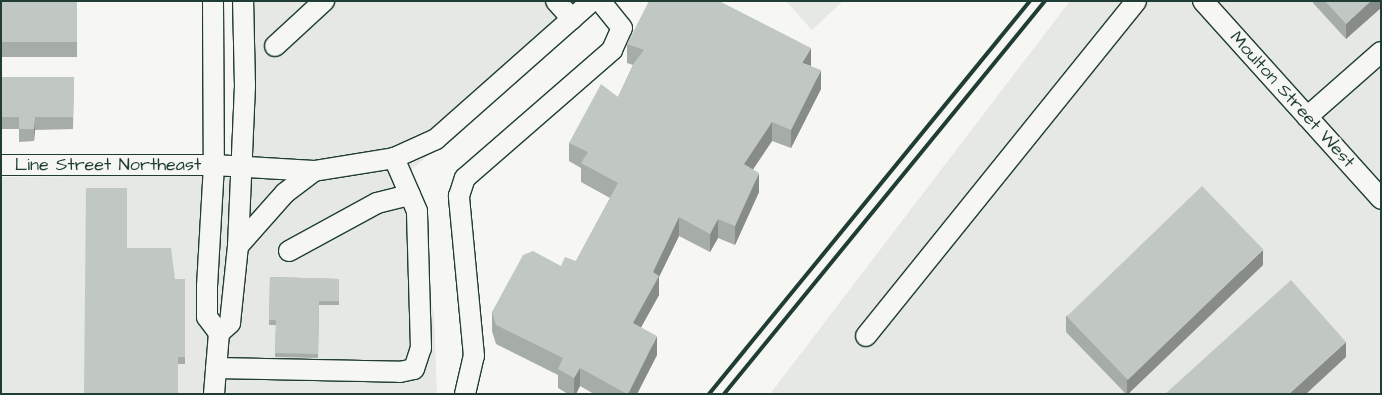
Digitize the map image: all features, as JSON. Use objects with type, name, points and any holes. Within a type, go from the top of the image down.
[{"type":"street","points":[[213,1],[214,165],[208,317],[219,333],[214,394]]},
{"type":"street","points":[[219,333],[230,323],[238,246],[242,166],[243,1]]},
{"type":"street","points":[[275,46],[324,1]]},
{"type":"street","points":[[556,1],[572,19]]},
{"type":"street","name":"Line Street Northeast","points":[[1,165],[214,165],[314,171],[394,158],[436,139],[592,1]]},
{"type":"street","points":[[465,394],[474,356],[459,196],[465,178],[612,50],[622,28],[600,1]]},
{"type":"street","points":[[866,336],[1136,1]]},
{"type":"street","name":"Moulton Street West","points":[[1203,1],[1381,199]]},
{"type":"street","points":[[1307,117],[1381,52]]},
{"type":"street","points":[[216,368],[400,372],[414,369],[420,348],[417,212],[394,158]]},
{"type":"street","points":[[238,246],[286,193],[314,171]]},
{"type":"street","points":[[289,251],[377,203],[410,196]]},
{"type":"shaded area","points":[[253,1],[604,1],[409,172],[434,316],[437,394],[1,394],[1,177],[252,174]]},
{"type":"shaded area","points":[[786,1],[843,1],[812,30]]},
{"type":"shaded area","points":[[1070,1],[1381,1],[1381,394],[770,394]]},
{"type":"building","points":[[1,1],[77,1],[77,42],[1,42]]},
{"type":"building","points":[[649,1],[719,1],[811,48],[802,63],[821,70],[791,130],[772,122],[744,164],[759,173],[735,226],[718,219],[710,234],[679,217],[653,272],[659,276],[633,323],[657,336],[627,394],[580,368],[574,378],[558,369],[563,358],[496,325],[492,312],[523,255],[533,251],[561,266],[565,257],[576,261],[618,183],[581,163],[588,152],[569,143],[601,84],[618,97],[634,63],[644,50],[627,44]]},
{"type":"building","points":[[1325,1],[1371,1],[1346,24]]},
{"type":"building","points":[[1,77],[74,77],[73,117],[35,117],[34,129],[19,129],[19,117],[1,117]]},
{"type":"building","points":[[1202,186],[1263,249],[1128,380],[1067,317]]},
{"type":"building","points":[[86,188],[127,188],[127,248],[171,248],[175,279],[185,279],[185,357],[178,357],[178,394],[84,394]]},
{"type":"building","points":[[270,277],[339,279],[339,301],[319,301],[318,354],[275,353],[276,320],[269,320]]},
{"type":"building","points":[[1291,280],[1346,342],[1289,394],[1165,394]]},
{"type":"railway","points":[[709,394],[1030,1]]},
{"type":"railway","points":[[724,394],[1045,1]]}]
